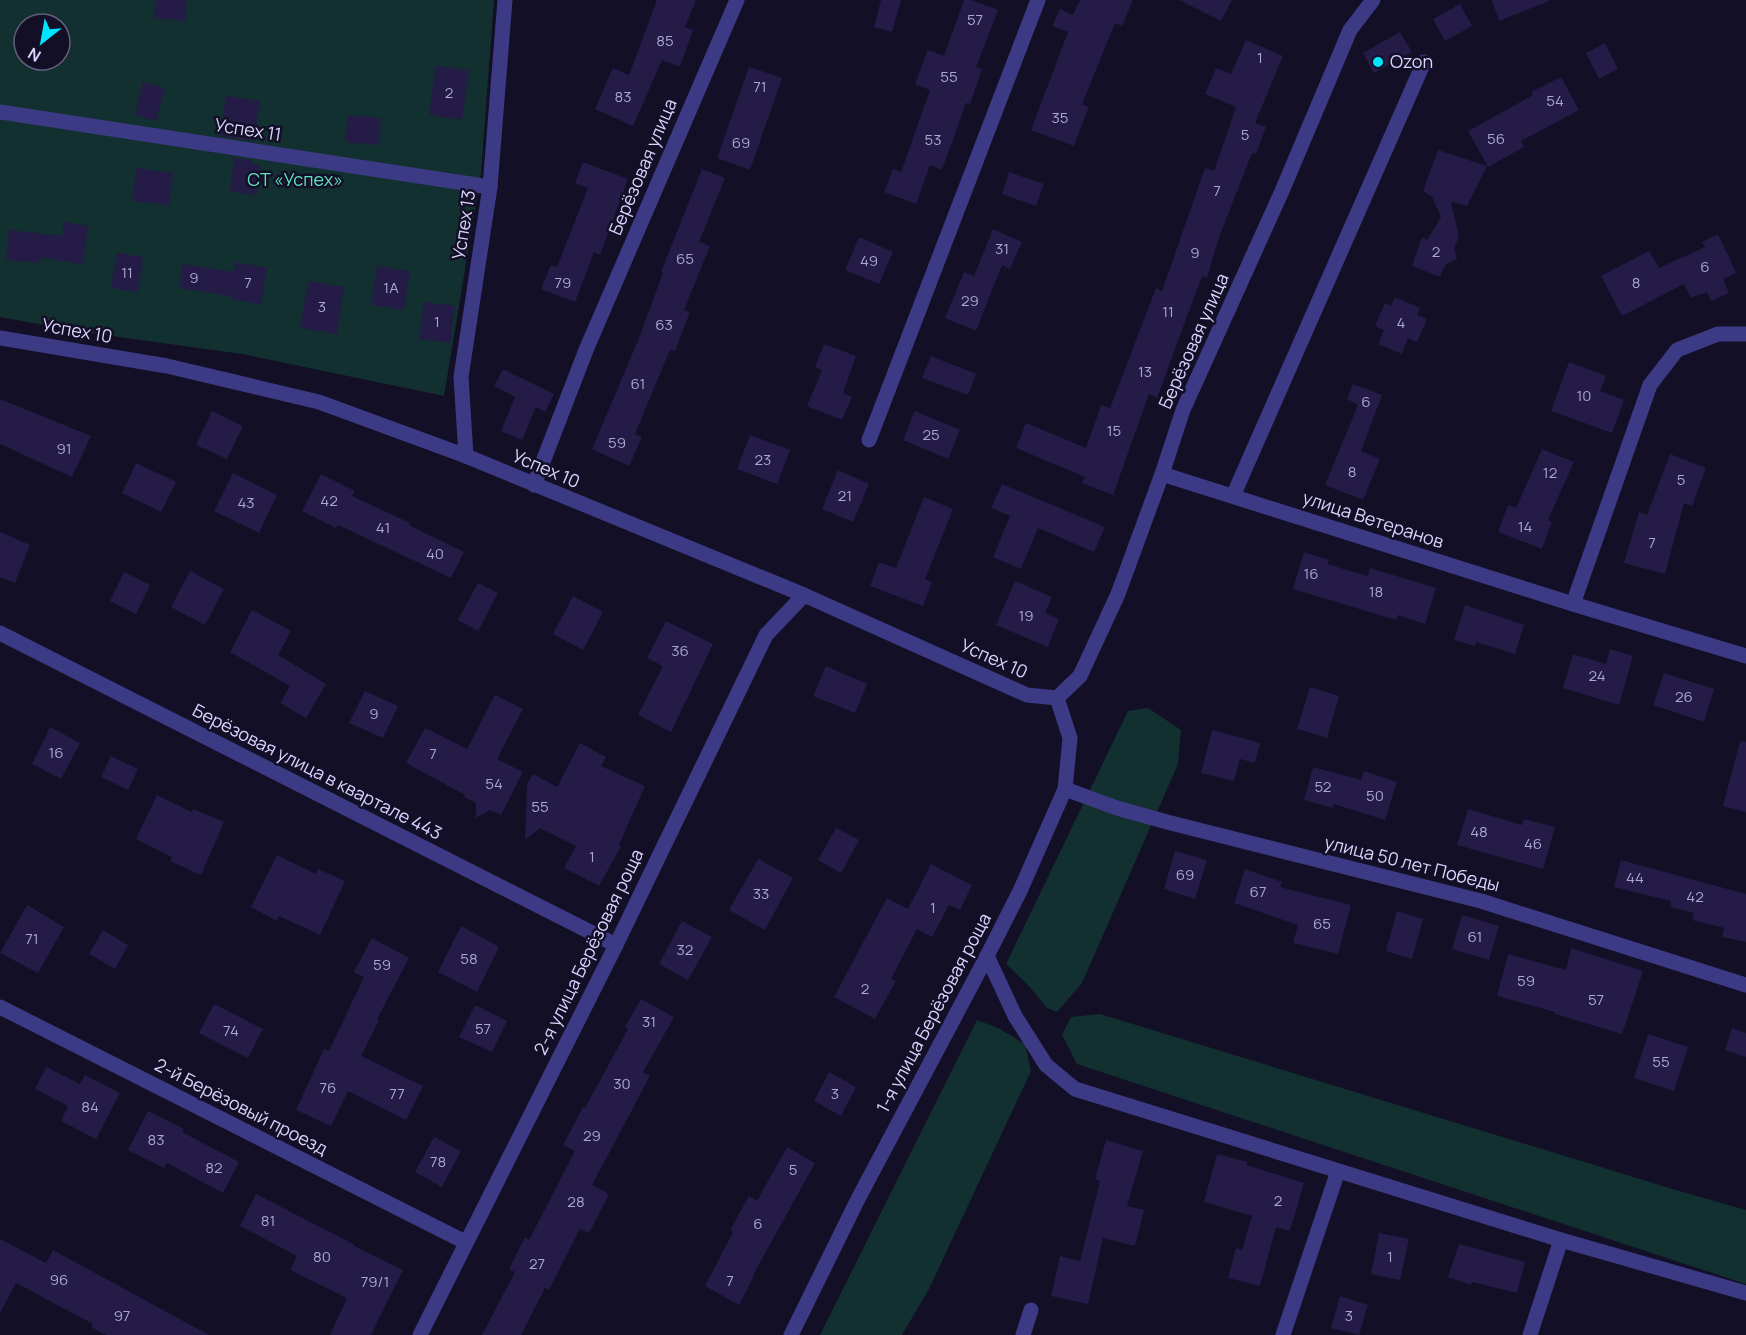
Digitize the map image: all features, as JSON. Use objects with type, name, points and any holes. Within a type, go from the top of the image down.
[{"type":"street","name":"Успех 13","points":[[466,456],[461,377],[490,187],[505,0]]},
{"type":"street","name":"Берёзовая улица","points":[[534,485],[586,350],[737,0]]},
{"type":"street","points":[[869,440],[1038,0]]},
{"type":"street","name":"Берёзовая улица","points":[[1057,698],[1080,676],[1118,594],[1183,410],[1282,191],[1350,30],[1373,0]]},
{"type":"street","points":[[1233,496],[1425,62]]},
{"type":"street","name":"Успех 11","points":[[0,112],[490,187]]},
{"type":"street","points":[[1573,604],[1650,385],[1677,350],[1718,334],[1746,334]]},
{"type":"street","name":"Успех 10","points":[[0,338],[167,366],[320,402],[466,456],[804,595],[1027,695],[1057,698]]},
{"type":"street","name":"улица Ветеранов","points":[[1162,474],[1573,604],[1746,656]]},
{"type":"street","name":"2-я улица Берёзовая роща","points":[[420,1335],[616,945],[766,635],[804,595]]},
{"type":"street","name":"Берёзовая улица в квартале 443","points":[[0,633],[616,945]]},
{"type":"street","name":"1-я улица Берёзовая роща","points":[[791,1335],[858,1198],[1020,891],[1065,789],[1070,738],[1057,698]]},
{"type":"street","name":"улица 50 лет Победы","points":[[1065,789],[1117,808],[1167,822],[1481,901],[1746,985]]},
{"type":"street","points":[[987,956],[1015,1016],[1046,1065],[1075,1089],[1561,1240],[1746,1293]]},
{"type":"street","name":"2-й Берёзовый проезд","points":[[0,1007],[465,1242]]},
{"type":"street","points":[[1283,1335],[1338,1171]]},
{"type":"street","points":[[1530,1335],[1561,1240]]},
{"type":"street","points":[[1023,1335],[1030,1310]]},
{"type":"green space","name":"СТ «Успех»","points":[[0,0],[494,0],[481,173],[444,396],[242,354],[82,332],[0,317]]},
{"type":"green space","points":[[1148,708],[1181,730],[1178,764],[1082,983],[1057,1012],[1047,1008],[1006,964],[1128,711]]},
{"type":"green space","points":[[1100,1014],[1746,1210],[1746,1284],[1077,1064],[1062,1035],[1071,1017]]},
{"type":"green space","points":[[977,1020],[998,1028],[1025,1044],[1031,1071],[929,1289],[902,1335],[820,1335]]},
{"type":"building","points":[[156,0],[187,0],[185,21],[154,18]]},
{"type":"building","points":[[657,0],[696,0],[685,27],[693,30],[680,67],[662,60],[633,126],[595,109],[613,68],[629,75]]},
{"type":"building","points":[[881,0],[901,0],[892,32],[874,27]]},
{"type":"building","points":[[964,0],[971,0],[998,10],[976,67],[982,69],[970,104],[966,103],[942,170],[930,165],[916,204],[884,192],[893,169],[901,172],[930,90],[915,84],[928,50],[944,56]]},
{"type":"building","points":[[1080,0],[1133,0],[1122,26],[1115,23],[1082,104],[1089,107],[1074,146],[1031,130],[1068,32],[1052,26],[1060,9],[1073,15]]},
{"type":"building","points":[[1179,0],[1232,0],[1221,21]]},
{"type":"building","points":[[1492,0],[1549,0],[1549,1],[1499,21]]},
{"type":"building","points":[[1460,4],[1472,26],[1445,41],[1433,19]]},
{"type":"building","points":[[1400,32],[1412,52],[1374,73],[1363,53]]},
{"type":"building","points":[[1246,40],[1283,56],[1255,123],[1266,127],[1256,154],[1252,153],[1218,240],[1207,278],[1202,276],[1157,398],[1149,394],[1113,495],[1082,483],[1085,477],[1016,448],[1026,423],[1086,448],[1101,405],[1110,408],[1156,288],[1162,291],[1205,168],[1214,171],[1236,107],[1205,94],[1216,68],[1231,74]]},
{"type":"building","points":[[1605,43],[1618,69],[1599,79],[1586,53]]},
{"type":"building","points":[[436,66],[469,70],[462,120],[429,115]]},
{"type":"building","points":[[749,67],[782,78],[750,170],[717,158]]},
{"type":"building","points":[[1561,77],[1579,110],[1521,141],[1524,147],[1488,167],[1468,131],[1533,95],[1531,92]]},
{"type":"building","points":[[143,82],[165,88],[156,121],[135,115]]},
{"type":"building","points":[[226,96],[260,101],[254,141],[220,136]]},
{"type":"building","points":[[348,115],[381,118],[379,145],[345,142]]},
{"type":"building","points":[[1438,150],[1487,166],[1467,206],[1451,202],[1459,237],[1454,248],[1457,259],[1446,264],[1440,277],[1412,266],[1422,237],[1427,240],[1441,217],[1432,197],[1423,191]]},
{"type":"building","points":[[234,158],[251,160],[251,164],[260,165],[257,195],[230,192]]},
{"type":"building","points":[[583,162],[628,179],[600,255],[594,252],[575,302],[541,289],[551,265],[557,267],[588,188],[575,183]]},
{"type":"building","points":[[136,168],[173,173],[169,205],[132,201]]},
{"type":"building","points":[[702,169],[725,178],[699,242],[710,246],[684,310],[690,312],[675,351],[670,350],[635,434],[642,437],[629,466],[592,449],[639,338],[663,273],[661,272]]},
{"type":"building","points":[[1009,172],[1044,184],[1036,206],[1002,194]]},
{"type":"building","points":[[64,222],[88,226],[83,264],[41,258],[40,263],[6,260],[9,230],[62,236]]},
{"type":"building","points":[[993,229],[1022,242],[1010,269],[1002,265],[976,331],[945,318],[964,272],[974,276]]},
{"type":"building","points":[[1718,234],[1736,273],[1723,279],[1729,293],[1711,301],[1707,292],[1691,298],[1684,284],[1622,316],[1601,276],[1649,251],[1659,268],[1705,247],[1702,242]]},
{"type":"building","points":[[859,237],[893,252],[879,284],[845,270]]},
{"type":"building","points":[[117,253],[143,257],[138,292],[111,288]]},
{"type":"building","points":[[236,262],[267,268],[261,304],[230,299],[230,296],[179,288],[182,264],[234,272]]},
{"type":"building","points":[[377,266],[410,271],[404,310],[371,305]]},
{"type":"building","points":[[308,281],[344,287],[337,334],[300,328]]},
{"type":"building","points":[[1395,297],[1420,308],[1417,315],[1427,319],[1417,342],[1408,338],[1402,354],[1378,344],[1384,330],[1375,326],[1385,303],[1391,306]]},
{"type":"building","points":[[424,302],[455,306],[450,343],[419,339]]},
{"type":"building","points":[[824,344],[856,356],[843,393],[852,397],[842,420],[807,406],[822,370],[815,367]]},
{"type":"building","points":[[931,356],[976,374],[968,395],[922,378]]},
{"type":"building","points":[[1569,362],[1606,376],[1600,391],[1624,400],[1612,433],[1551,411]]},
{"type":"building","points":[[503,369],[554,394],[545,412],[536,407],[522,440],[501,431],[515,397],[494,386]]},
{"type":"building","points":[[1353,384],[1382,395],[1361,451],[1380,459],[1363,500],[1325,485],[1358,405],[1347,399]]},
{"type":"building","points":[[0,399],[91,436],[72,477],[0,444]]},
{"type":"building","points":[[212,411],[243,426],[227,459],[196,445]]},
{"type":"building","points":[[915,411],[960,430],[948,459],[903,440]]},
{"type":"building","points":[[750,435],[790,450],[777,484],[737,469]]},
{"type":"building","points":[[1542,449],[1574,462],[1548,520],[1552,522],[1542,549],[1498,532],[1508,505],[1516,508]]},
{"type":"building","points":[[1670,454],[1706,468],[1692,506],[1684,503],[1665,574],[1624,563],[1639,512],[1647,515]]},
{"type":"building","points":[[136,463],[176,482],[161,512],[122,493]]},
{"type":"building","points":[[838,470],[869,484],[853,522],[822,509]]},
{"type":"building","points":[[233,473],[277,495],[259,533],[214,511]]},
{"type":"building","points":[[321,474],[355,491],[352,496],[464,552],[451,578],[338,525],[336,528],[302,511]]},
{"type":"building","points":[[1002,484],[1105,527],[1094,552],[1038,528],[1021,569],[993,557],[1010,516],[991,508]]},
{"type":"building","points":[[924,497],[953,509],[925,579],[932,582],[923,606],[870,586],[879,562],[896,568]]},
{"type":"building","points":[[0,532],[30,545],[15,583],[0,577]]},
{"type":"building","points":[[1304,552],[1329,560],[1327,564],[1367,576],[1370,568],[1436,588],[1425,624],[1398,615],[1396,620],[1293,589]]},
{"type":"building","points":[[190,571],[224,589],[205,625],[171,607]]},
{"type":"building","points":[[124,572],[150,585],[136,614],[110,601]]},
{"type":"building","points":[[1015,581],[1052,597],[1045,613],[1059,619],[1048,647],[996,625]]},
{"type":"building","points":[[478,583],[498,593],[478,631],[458,620]]},
{"type":"building","points":[[573,596],[603,612],[583,650],[553,634]]},
{"type":"building","points":[[1465,605],[1524,625],[1515,654],[1476,642],[1475,646],[1454,640]]},
{"type":"building","points":[[252,610],[291,631],[278,655],[326,684],[306,718],[280,703],[290,686],[230,652]]},
{"type":"building","points":[[666,621],[713,644],[671,732],[638,715],[663,666],[647,658]]},
{"type":"building","points":[[1610,649],[1633,656],[1619,705],[1563,688],[1573,654],[1606,664]]},
{"type":"building","points":[[826,666],[867,684],[855,713],[813,696]]},
{"type":"building","points":[[1664,673],[1714,689],[1704,722],[1653,705]]},
{"type":"building","points":[[1310,687],[1339,696],[1327,738],[1297,729]]},
{"type":"building","points":[[365,691],[398,706],[383,738],[349,723]]},
{"type":"building","points":[[495,695],[523,709],[497,759],[523,772],[501,815],[490,810],[476,818],[476,803],[406,763],[425,728],[467,749]]},
{"type":"building","points":[[50,727],[80,743],[61,779],[32,764]]},
{"type":"building","points":[[1212,730],[1260,743],[1255,763],[1240,759],[1234,781],[1201,773]]},
{"type":"building","points":[[1740,741],[1746,742],[1746,812],[1723,806]]},
{"type":"building","points":[[580,743],[606,757],[601,766],[645,786],[619,845],[621,846],[599,886],[564,868],[576,846],[540,828],[525,840],[527,784],[533,774],[557,787]]},
{"type":"building","points":[[111,756],[138,769],[128,790],[101,777]]},
{"type":"building","points":[[1313,767],[1361,780],[1364,771],[1397,782],[1385,820],[1334,804],[1333,808],[1304,800]]},
{"type":"building","points":[[157,795],[192,812],[193,809],[224,822],[201,875],[170,861],[172,857],[136,839]]},
{"type":"building","points":[[1468,809],[1522,825],[1524,819],[1555,827],[1543,869],[1457,845]]},
{"type":"building","points":[[836,828],[859,840],[841,873],[818,860]]},
{"type":"building","points":[[1175,851],[1207,860],[1195,899],[1164,889]]},
{"type":"building","points":[[277,855],[316,874],[318,869],[345,881],[320,935],[279,916],[277,921],[251,907]]},
{"type":"building","points":[[758,859],[793,878],[765,930],[729,910]]},
{"type":"building","points":[[1621,860],[1746,894],[1746,942],[1722,937],[1724,928],[1692,920],[1694,913],[1670,907],[1671,901],[1614,887]]},
{"type":"building","points":[[931,864],[972,885],[960,910],[949,905],[932,937],[917,929],[891,979],[896,981],[875,1019],[834,997],[887,898],[908,909]]},
{"type":"building","points":[[1245,869],[1282,882],[1280,887],[1351,905],[1338,954],[1293,943],[1298,925],[1234,903]]},
{"type":"building","points":[[27,905],[64,927],[38,973],[0,953]]},
{"type":"building","points":[[1397,911],[1423,919],[1412,959],[1386,951]]},
{"type":"building","points":[[1462,915],[1499,926],[1489,960],[1452,949]]},
{"type":"building","points":[[682,921],[712,937],[688,980],[659,964]]},
{"type":"building","points":[[461,926],[499,947],[477,992],[438,972]]},
{"type":"building","points":[[103,930],[128,945],[115,969],[89,954]]},
{"type":"building","points":[[372,938],[409,958],[377,1019],[379,1020],[361,1056],[423,1086],[406,1120],[348,1091],[331,1126],[296,1110],[324,1049],[329,1051],[364,977],[354,972]]},
{"type":"building","points":[[1571,948],[1643,971],[1622,1034],[1497,996],[1508,954],[1566,970]]},
{"type":"building","points":[[641,999],[674,1017],[643,1072],[650,1076],[592,1185],[609,1194],[589,1233],[580,1229],[549,1290],[545,1288],[521,1335],[482,1335],[515,1272],[509,1269],[525,1237],[529,1240],[575,1151],[563,1145],[628,1029],[625,1027]]},
{"type":"building","points":[[214,1004],[263,1029],[248,1058],[199,1033]]},
{"type":"building","points":[[475,1005],[507,1021],[492,1052],[459,1037]]},
{"type":"building","points":[[1732,1028],[1746,1033],[1746,1057],[1725,1050]]},
{"type":"building","points":[[1648,1034],[1688,1047],[1674,1091],[1634,1078]]},
{"type":"building","points":[[46,1067],[80,1084],[85,1075],[120,1093],[96,1139],[61,1121],[68,1106],[35,1089]]},
{"type":"building","points":[[829,1072],[856,1087],[841,1116],[814,1101]]},
{"type":"building","points":[[148,1111],[184,1129],[182,1132],[239,1162],[223,1193],[167,1163],[164,1168],[128,1150]]},
{"type":"building","points":[[434,1137],[461,1151],[442,1187],[415,1172]]},
{"type":"building","points":[[1106,1140],[1143,1151],[1127,1206],[1144,1210],[1135,1246],[1103,1238],[1088,1304],[1051,1296],[1060,1256],[1080,1261],[1100,1181],[1095,1179]]},
{"type":"building","points":[[787,1147],[815,1163],[753,1275],[739,1305],[705,1286],[733,1232],[730,1230],[749,1196],[757,1201]]},
{"type":"building","points":[[1217,1154],[1247,1162],[1247,1165],[1304,1183],[1290,1231],[1276,1227],[1260,1286],[1228,1278],[1236,1248],[1242,1250],[1252,1216],[1204,1202]]},
{"type":"building","points":[[256,1194],[403,1270],[371,1335],[330,1335],[347,1298],[290,1270],[297,1256],[240,1226]]},
{"type":"building","points":[[1379,1233],[1409,1239],[1400,1280],[1371,1274]]},
{"type":"building","points":[[0,1239],[46,1263],[53,1250],[209,1335],[106,1335],[91,1327],[93,1324],[16,1283],[0,1313]]},
{"type":"building","points":[[1459,1244],[1525,1262],[1517,1293],[1472,1282],[1471,1285],[1448,1277]]},
{"type":"building","points":[[1340,1296],[1368,1305],[1359,1335],[1331,1328]]},
{"type":"place","name":"Ozon","points":[[1378,62]]}]
